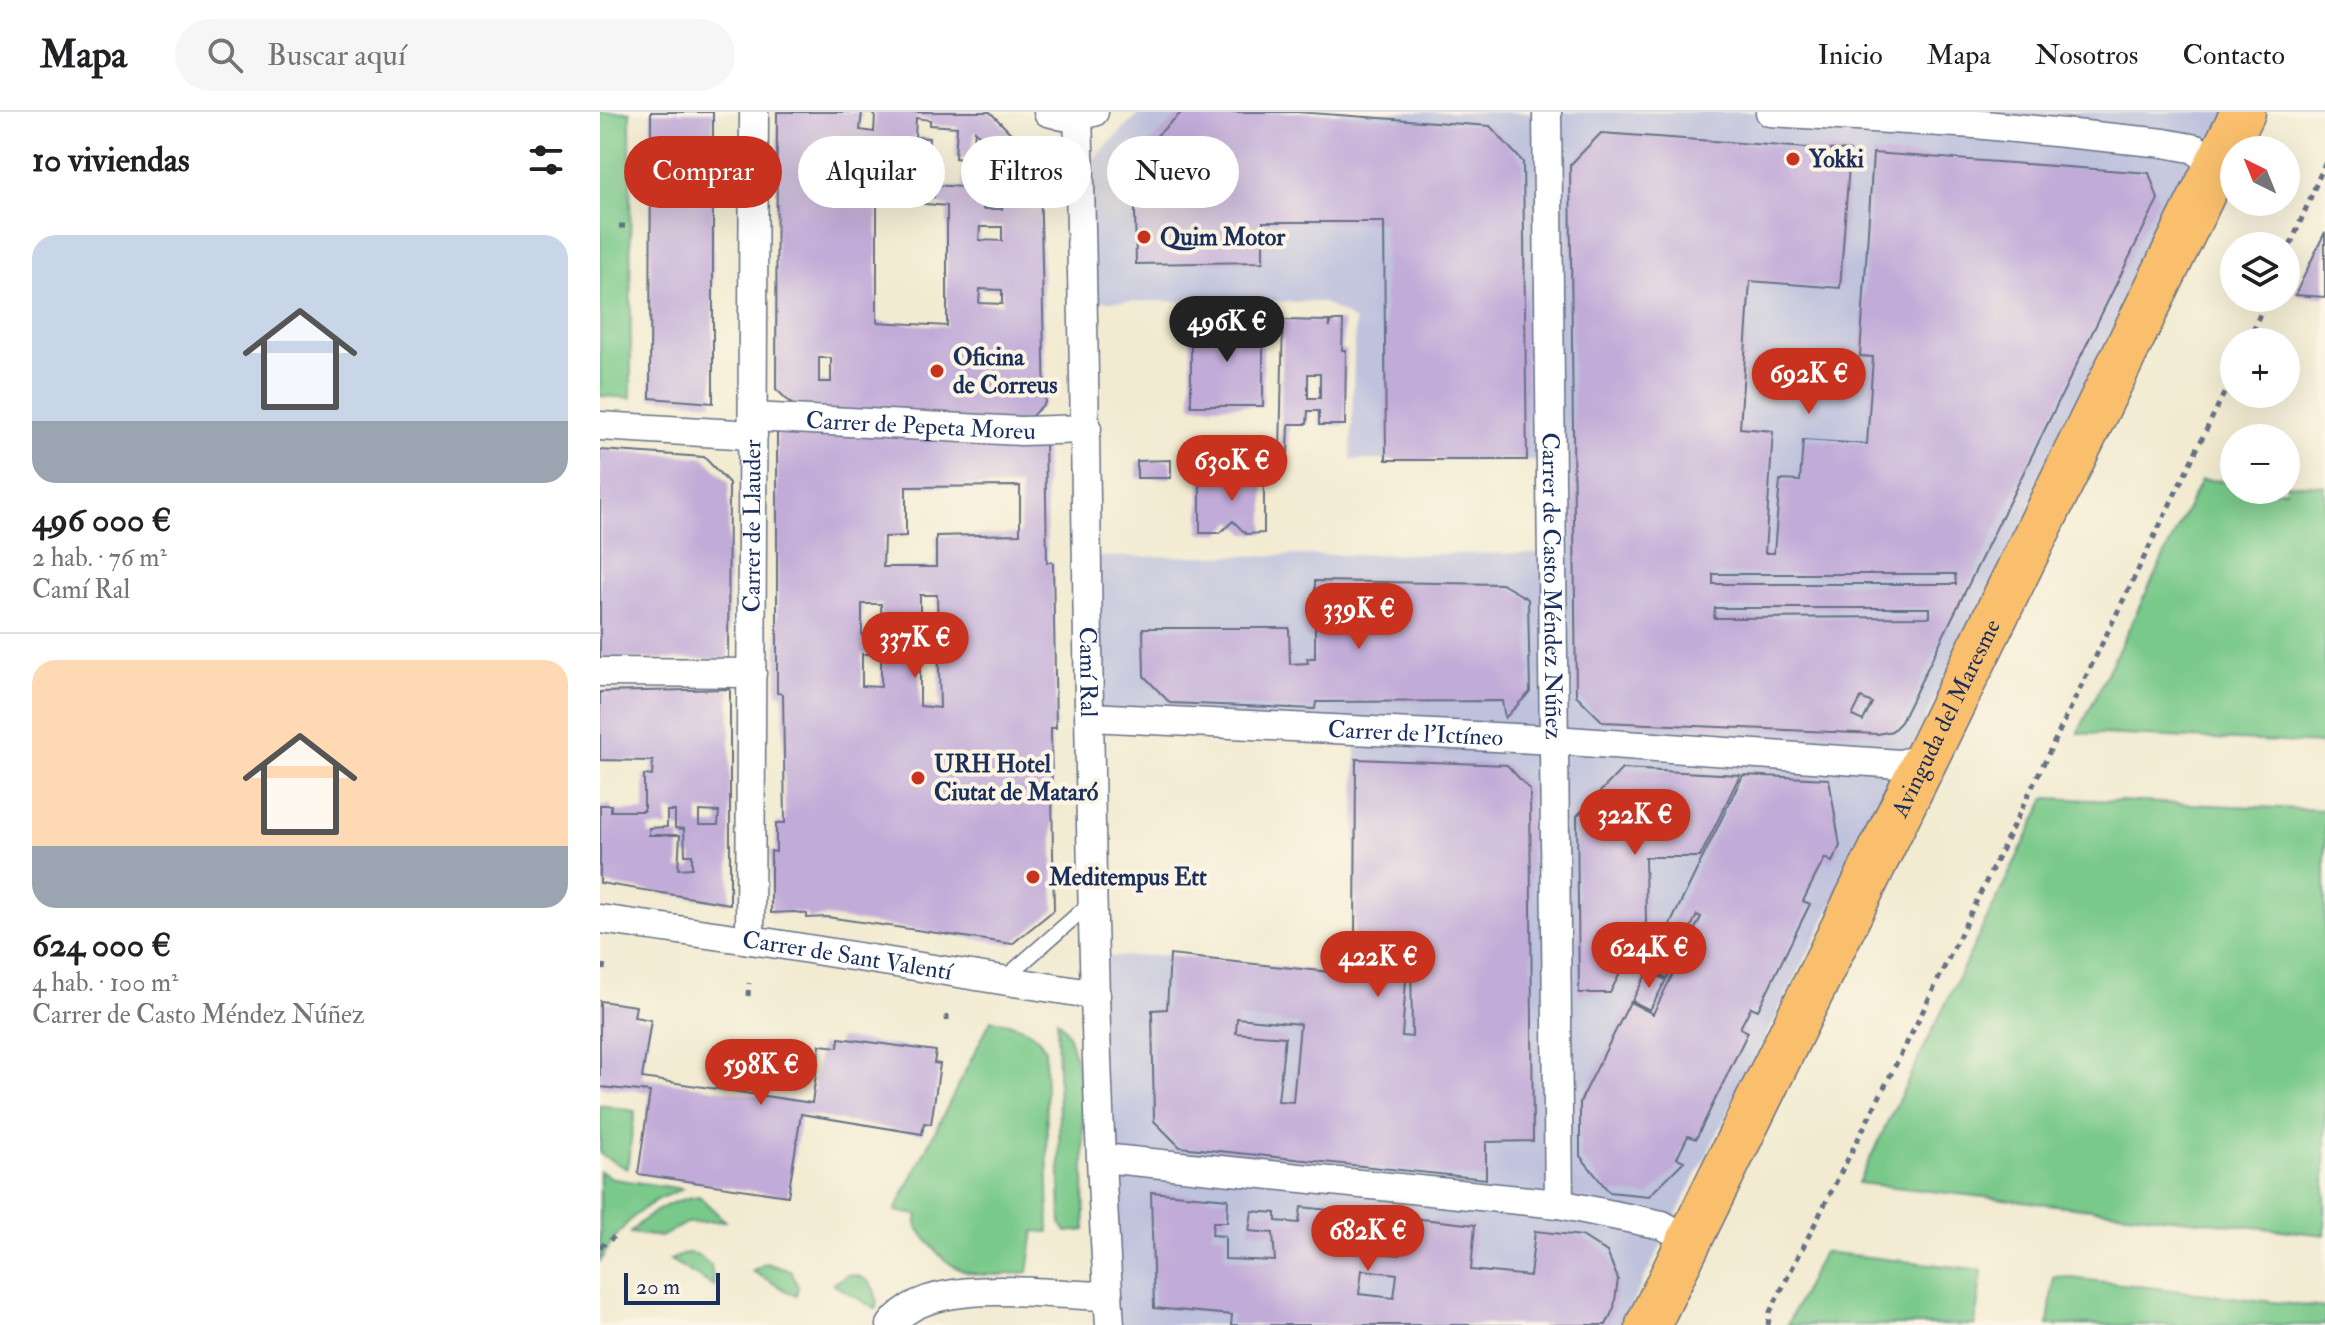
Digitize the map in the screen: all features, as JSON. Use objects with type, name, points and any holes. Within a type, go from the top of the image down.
[{"type":"main road","name":"Avinguda del Maresme","points":[[2237,136],[2243,112]]},
{"type":"main road","points":[[2264,136],[2276,112]]},
{"type":"main road","name":"Avinguda del Maresme","points":[[1648,1325],[1930,750],[2220,192]]},
{"type":"main road","name":"Avinguda del Maresme","points":[[1680,1325],[2220,192]]},
{"type":"street","name":"Carrer de Llauder","points":[[750,940],[754,112]]},
{"type":"street","points":[[1048,112],[1086,114]]},
{"type":"street","name":"Carrer de Casto Méndez Núñez","points":[[1547,112],[1559,1204]]},
{"type":"street","points":[[1770,112],[1975,118],[2196,149],[2220,179]]},
{"type":"street","name":"Camí Ral","points":[[1086,114],[1093,901],[1110,1325]]},
{"type":"street","name":"Carrer de Pepeta Moreu","points":[[600,426],[1021,431],[1087,429]]},
{"type":"street","points":[[600,672],[752,673]]},
{"type":"street","name":"Carrer de l'Ictíneo","points":[[1090,717],[1554,740],[1900,764],[1916,760],[1930,750]]},
{"type":"street","name":"Carrer de Sant Valentí","points":[[600,919],[1096,995]]},
{"type":"street","points":[[1102,1158],[1559,1204],[1662,1225],[1675,1232],[1684,1251]]},
{"type":"street","points":[[891,1325],[919,1303],[947,1293],[1108,1296]]},
{"type":"lane","points":[[1003,979],[1093,901]]},
{"type":"path","points":[[2296,232],[2325,163]]},
{"type":"path","points":[[619,226],[631,226]]},
{"type":"path","points":[[1768,1325],[1770,1312],[1962,932],[2220,402]]},
{"type":"path","points":[[603,970],[604,961]]},
{"type":"path","points":[[748,996],[749,983]]},
{"type":"path","points":[[600,1247],[614,1237]]},
{"type":"shaded area","points":[[1141,112],[2231,112],[1621,1325],[1110,1325],[1096,957],[1170,955],[1354,975],[1356,732],[1090,717],[1088,557],[1551,553],[1549,460],[1351,460],[1355,321],[1322,302],[1082,301],[1080,208],[1091,208],[1091,161],[1107,145],[1107,208],[1239,208],[1239,136],[1117,136]]},
{"type":"green space","points":[[600,112],[630,112],[630,136],[624,136],[624,208],[630,208],[631,398],[600,396]]},
{"type":"green space","points":[[2201,480],[2220,481],[2220,504],[2300,504],[2300,485],[2325,486],[2325,744],[2078,733]]},
{"type":"green space","points":[[2046,798],[2325,810],[2325,1235],[1858,1183]]},
{"type":"green space","points":[[991,1020],[1029,1031],[1045,1049],[1049,1232],[1034,1231],[1028,1272],[990,1275],[975,1274],[951,1264],[939,1255],[916,1225],[918,1215],[895,1211]]},
{"type":"green space","points":[[1057,1020],[1067,1033],[1075,1056],[1084,1151],[1085,1230],[1066,1232],[1061,1224]]},
{"type":"green space","points":[[600,1105],[635,1111],[627,1169],[600,1154]]},
{"type":"green space","points":[[600,1171],[614,1179],[683,1189],[656,1201],[634,1216],[600,1261]]},
{"type":"green space","points":[[699,1196],[725,1221],[686,1223],[661,1237],[630,1233],[661,1208]]},
{"type":"green space","points":[[1823,1252],[1982,1270],[1975,1325],[1787,1325]]},
{"type":"green space","points":[[687,1253],[696,1254],[711,1265],[714,1286],[670,1260]]},
{"type":"green space","points":[[766,1263],[791,1271],[798,1287],[796,1296],[752,1271]]},
{"type":"green space","points":[[847,1275],[861,1277],[870,1284],[876,1295],[876,1309],[833,1284]]},
{"type":"green space","points":[[2054,1276],[2325,1308],[2325,1325],[2048,1325]]},
{"type":"building","points":[[651,112],[713,112],[713,136],[651,136]]},
{"type":"building","points":[[777,112],[862,112],[860,130],[874,132],[875,115],[866,112],[990,112],[1014,136],[980,136],[975,131],[974,136],[961,136],[961,159],[955,158],[957,127],[930,125],[930,120],[916,118],[915,136],[798,136],[798,208],[877,208],[877,322],[947,326],[945,186],[961,187],[961,208],[1041,208],[1045,403],[1021,426],[803,415],[776,389],[777,208],[782,208],[782,136],[777,136]],"holes":[[[980,227],[1002,227],[1002,241],[979,240]],[[980,289],[1002,290],[1002,304],[979,303]],[[819,358],[831,358],[831,382],[819,382]]]},
{"type":"building","points":[[1182,112],[1297,112],[1490,126],[1523,162],[1527,460],[1386,460],[1384,222],[1263,222],[1263,262],[1136,264],[1135,208],[1239,208],[1239,136],[1156,136]]},
{"type":"building","points":[[1601,133],[1850,151],[1840,288],[1750,281],[1740,428],[1773,431],[1765,553],[1774,553],[1780,480],[1800,481],[1803,440],[1867,444],[1873,357],[1860,356],[1873,153],[2149,173],[2158,199],[1901,722],[1892,731],[1878,734],[1603,722],[1576,695],[1570,165]],"holes":[[[1713,574],[1955,574],[1956,584],[1713,584]],[[1715,608],[1930,608],[1930,617],[1714,618]],[[1861,698],[1872,703],[1863,721],[1852,716]]]},
{"type":"building","points":[[651,208],[713,208],[713,403],[650,398]]},
{"type":"building","points":[[2325,232],[2325,297],[2300,295],[2300,284]]},
{"type":"building","points":[[1283,320],[1328,321],[1330,327],[1330,321],[1343,321],[1342,350],[1346,350],[1345,425],[1319,425],[1319,411],[1308,411],[1307,424],[1289,424],[1288,453],[1280,453]],"holes":[[[1308,374],[1320,374],[1320,398],[1308,398]]]},
{"type":"building","points":[[1191,323],[1263,323],[1263,406],[1191,406]]},
{"type":"building","points":[[777,425],[1045,435],[1047,562],[1053,562],[1056,728],[1051,728],[1054,910],[1012,944],[827,917],[807,918],[807,914],[795,912],[771,913],[771,851],[776,852],[776,823],[785,823],[783,694],[777,693]],"holes":[[[1020,486],[1020,534],[936,536],[936,567],[883,567],[884,537],[906,536],[906,487]],[[920,595],[937,595],[940,708],[920,706]],[[862,604],[881,604],[882,636],[862,636]],[[862,654],[881,654],[881,687],[862,686]]]},
{"type":"building","points":[[600,450],[704,457],[729,483],[728,659],[600,659]]},
{"type":"building","points":[[1171,460],[1171,478],[1137,478],[1137,461]]},
{"type":"building","points":[[1200,475],[1264,475],[1264,533],[1246,534],[1233,521],[1220,533],[1200,533]]},
{"type":"building","points":[[1315,581],[1502,584],[1528,599],[1530,692],[1505,718],[1502,701],[1316,702],[1315,709],[1170,703],[1144,676],[1143,628],[1289,628],[1290,664],[1308,663],[1307,658],[1315,658]]},
{"type":"building","points":[[730,689],[730,904],[600,883],[600,805],[611,805],[611,811],[644,811],[644,775],[652,776],[653,761],[600,760],[600,692]],"holes":[[[667,811],[675,811],[675,828],[684,829],[685,855],[692,855],[692,868],[678,869],[680,835],[649,835],[649,828],[667,827]],[[699,811],[719,812],[718,825],[699,825]]]},
{"type":"building","points":[[1356,759],[1507,765],[1530,790],[1533,1141],[1486,1142],[1486,1179],[1180,1147],[1154,1121],[1152,1010],[1167,1009],[1170,955],[1406,980],[1402,1036],[1412,1037],[1411,948],[1355,943]],"holes":[[[1237,1018],[1300,1024],[1293,1102],[1278,1101],[1285,1037],[1236,1033]]]},
{"type":"building","points":[[1622,769],[1740,775],[1700,857],[1645,857],[1646,922],[1610,993],[1579,993],[1577,816]]},
{"type":"building","points":[[1743,775],[1829,779],[1840,846],[1832,862],[1825,858],[1803,901],[1810,904],[1758,1010],[1751,1007],[1740,1028],[1748,1032],[1696,1139],[1688,1136],[1677,1158],[1684,1161],[1649,1196],[1609,1192],[1580,1156],[1580,1102],[1630,1002],[1653,1014],[1701,917],[1697,915],[1682,945],[1664,937]]},
{"type":"building","points":[[1661,938],[1681,947],[1667,978],[1646,968]]},
{"type":"building","points":[[1648,971],[1666,980],[1650,1010],[1632,1001]]},
{"type":"building","points":[[600,1001],[636,1006],[634,1017],[651,1020],[642,1078],[812,1103],[820,1045],[838,1047],[839,1038],[936,1051],[934,1063],[940,1064],[931,1124],[924,1123],[922,1134],[801,1114],[788,1196],[638,1174],[650,1092],[600,1087]]},
{"type":"building","points":[[1151,1192],[1228,1199],[1227,1222],[1213,1222],[1212,1235],[1225,1236],[1225,1259],[1275,1261],[1273,1233],[1249,1231],[1252,1211],[1276,1213],[1276,1221],[1299,1223],[1301,1207],[1387,1216],[1384,1252],[1374,1253],[1400,1255],[1404,1217],[1475,1225],[1471,1270],[1530,1276],[1535,1231],[1582,1236],[1607,1252],[1618,1279],[1614,1308],[1606,1325],[1231,1325],[1232,1315],[1154,1308]],"holes":[[[1362,1270],[1397,1274],[1394,1298],[1359,1294]]]},
{"type":"place","name":"Yokki","points":[[1793,159]]},
{"type":"place","name":"Quim Motor","points":[[1144,237]]},
{"type":"place","name":"Oficina de Correus","points":[[937,371]]},
{"type":"place","name":"URH Hotel Ciutat de Mataró","points":[[918,778]]},
{"type":"place","name":"Meditempus Ett","points":[[1033,877]]}]
